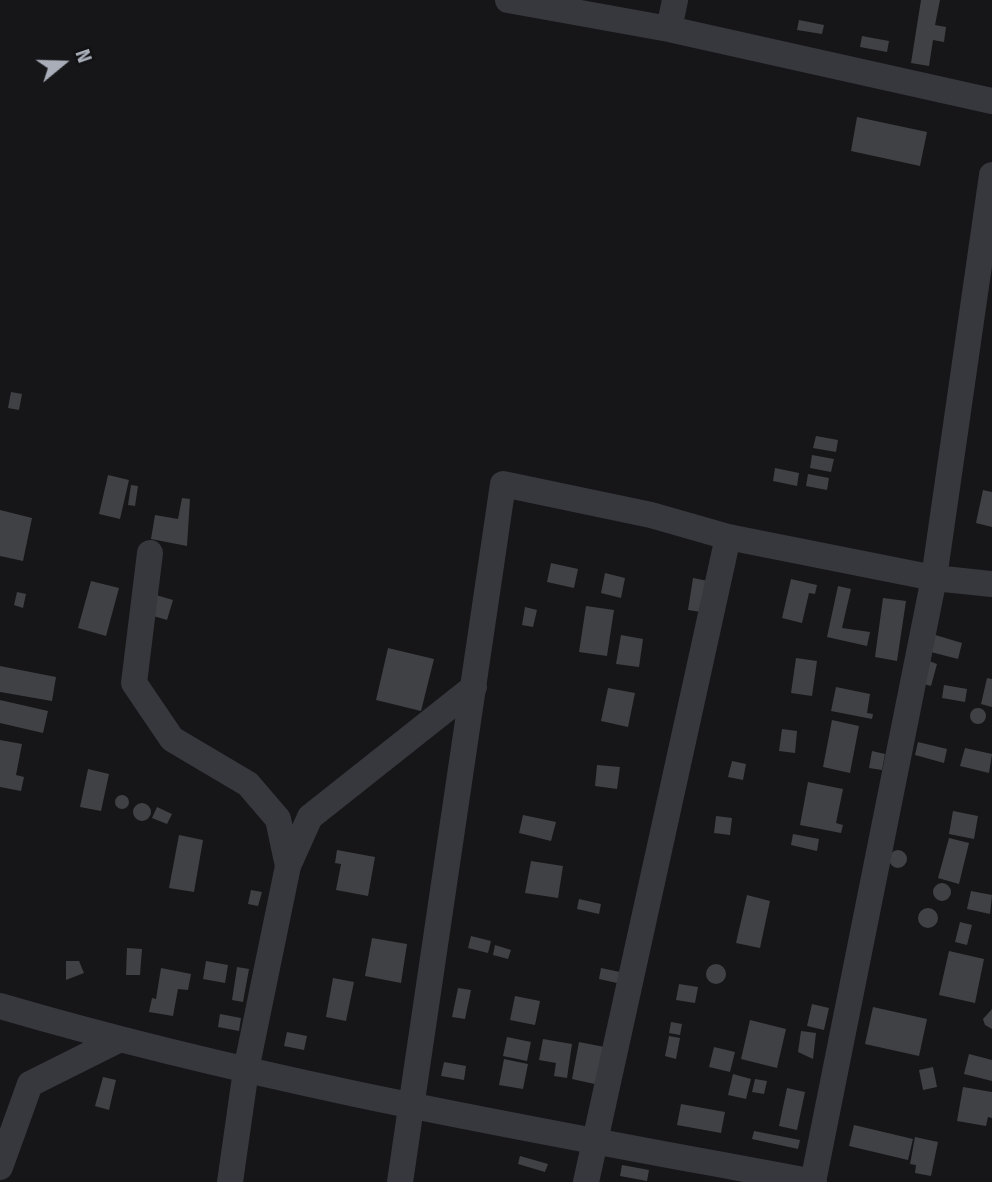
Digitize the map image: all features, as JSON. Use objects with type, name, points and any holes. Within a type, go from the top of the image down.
[{"type":"street","points":[[508,0],[670,29],[992,101]]},
{"type":"street","points":[[670,29],[675,0]]},
{"type":"street","points":[[0,1006],[118,1040],[246,1070],[813,1182],[934,578],[992,176]]},
{"type":"street","points":[[400,1182],[503,484],[651,515],[728,537],[934,578],[992,584]]},
{"type":"street","points":[[586,1182],[728,537]]},
{"type":"street","points":[[150,553],[134,683],[172,740],[248,784],[278,819],[288,866]]},
{"type":"street","points":[[230,1182],[246,1070],[288,866],[310,817],[474,687]]},
{"type":"street","points":[[0,1167],[30,1084],[118,1040]]},
{"type":"building","points":[[921,0],[940,0],[935,25],[946,27],[944,42],[933,40],[929,66],[911,63]]},
{"type":"building","points":[[799,20],[824,25],[822,34],[797,30]]},
{"type":"building","points":[[862,36],[889,41],[887,52],[860,47]]},
{"type":"building","points":[[857,117],[927,132],[920,166],[851,151]]},
{"type":"building","points":[[11,392],[22,394],[19,410],[8,408]]},
{"type":"building","points":[[816,436],[838,440],[836,452],[813,448]]},
{"type":"building","points":[[812,455],[834,459],[831,472],[810,468]]},
{"type":"building","points":[[775,468],[799,473],[797,486],[773,481]]},
{"type":"building","points":[[808,474],[829,478],[827,490],[806,486]]},
{"type":"building","points":[[108,475],[129,480],[120,519],[99,514]]},
{"type":"building","points":[[131,485],[138,486],[135,506],[128,505]]},
{"type":"building","points":[[983,490],[992,492],[992,527],[976,523]]},
{"type":"building","points":[[182,498],[190,499],[187,546],[151,539],[155,515],[178,519]]},
{"type":"building","points":[[0,510],[32,518],[23,561],[0,556]]},
{"type":"building","points":[[551,563],[578,569],[574,588],[547,582]]},
{"type":"building","points":[[605,573],[625,578],[621,598],[601,593]]},
{"type":"building","points":[[693,578],[708,581],[701,612],[688,610]]},
{"type":"building","points":[[791,579],[817,585],[815,594],[809,593],[802,623],[782,618]]},
{"type":"building","points":[[91,581],[119,588],[106,636],[78,628]]},
{"type":"building","points":[[838,586],[851,589],[842,628],[870,632],[867,646],[827,637]]},
{"type":"building","points":[[17,592],[26,594],[23,608],[14,605]]},
{"type":"building","points":[[156,595],[173,600],[167,620],[150,615]]},
{"type":"building","points":[[883,598],[906,601],[897,661],[875,657]]},
{"type":"building","points":[[586,606],[614,610],[607,656],[579,652]]},
{"type":"building","points":[[525,607],[537,610],[533,627],[522,625]]},
{"type":"building","points":[[932,634],[962,643],[958,659],[927,651]]},
{"type":"building","points":[[621,635],[643,639],[639,667],[616,664]]},
{"type":"building","points":[[388,648],[434,659],[421,711],[376,700]]},
{"type":"building","points":[[796,658],[817,661],[812,696],[791,693]]},
{"type":"building","points":[[924,659],[937,664],[931,686],[917,682]]},
{"type":"building","points":[[0,666],[56,677],[52,701],[0,692]]},
{"type":"building","points":[[987,678],[992,679],[992,707],[981,704]]},
{"type":"building","points":[[944,685],[967,689],[965,702],[942,698]]},
{"type":"building","points":[[836,687],[870,694],[867,713],[873,714],[872,719],[831,711]]},
{"type":"building","points":[[608,688],[635,693],[628,727],[601,721]]},
{"type":"building","points":[[0,700],[48,711],[43,733],[0,723]]},
{"type":"building","points":[[978,708],[984,710],[984,722],[978,724],[972,722],[970,716],[972,710]]},
{"type":"building","points":[[832,720],[859,726],[850,773],[823,767]]},
{"type":"building","points":[[782,729],[797,731],[795,753],[779,751]]},
{"type":"building","points":[[0,740],[22,744],[16,775],[24,777],[21,791],[0,787]]},
{"type":"building","points":[[918,742],[947,749],[944,763],[915,755]]},
{"type":"building","points":[[965,748],[992,754],[989,773],[960,766]]},
{"type":"building","points":[[872,751],[885,754],[882,770],[869,768]]},
{"type":"building","points":[[732,761],[746,764],[743,780],[728,777]]},
{"type":"building","points":[[597,765],[620,767],[617,789],[595,786]]},
{"type":"building","points":[[88,769],[109,774],[101,811],[80,807]]},
{"type":"building","points":[[808,782],[843,789],[836,823],[843,825],[841,833],[800,825]]},
{"type":"building","points":[[122,795],[127,797],[127,807],[122,809],[117,807],[115,802],[117,797]]},
{"type":"building","points":[[142,803],[148,806],[151,812],[148,818],[142,821],[136,818],[133,812],[136,806]]},
{"type":"building","points":[[157,807],[172,814],[167,824],[152,818]]},
{"type":"building","points":[[953,811],[978,816],[974,839],[949,834]]},
{"type":"building","points":[[523,815],[556,822],[551,841],[519,833]]},
{"type":"building","points":[[716,816],[732,818],[730,835],[714,833]]},
{"type":"building","points":[[793,834],[819,839],[817,851],[791,845]]},
{"type":"building","points":[[179,835],[203,840],[194,892],[169,888]]},
{"type":"building","points":[[949,838],[969,843],[959,884],[938,878]]},
{"type":"building","points":[[337,850],[375,857],[368,896],[336,890],[341,864],[335,863]]},
{"type":"building","points":[[894,850],[902,850],[907,859],[905,866],[894,868],[889,863],[889,855]]},
{"type":"building","points":[[531,861],[563,866],[558,898],[525,893]]},
{"type":"building","points":[[942,883],[948,886],[951,892],[948,898],[942,901],[936,898],[933,892],[936,886]]},
{"type":"building","points":[[251,890],[262,892],[258,906],[248,904]]},
{"type":"building","points":[[971,891],[992,895],[990,914],[967,909]]},
{"type":"building","points":[[747,895],[770,901],[760,948],[736,943]]},
{"type":"building","points":[[579,899],[601,904],[599,914],[577,909]]},
{"type":"building","points":[[928,908],[935,911],[938,918],[935,925],[928,928],[921,925],[918,918],[921,911]]},
{"type":"building","points":[[960,922],[972,925],[967,945],[955,942]]},
{"type":"building","points":[[471,936],[491,941],[488,953],[468,948]]},
{"type":"building","points":[[372,938],[407,944],[401,983],[365,976]]},
{"type":"building","points":[[495,945],[511,950],[508,959],[493,955]]},
{"type":"building","points":[[127,948],[142,949],[140,975],[126,975]]},
{"type":"building","points":[[949,951],[984,959],[975,1003],[939,995]]},
{"type":"building","points":[[66,961],[79,961],[84,973],[66,980]]},
{"type":"building","points":[[206,961],[228,965],[225,983],[203,979]]},
{"type":"building","points":[[716,964],[723,967],[726,974],[723,981],[716,984],[709,981],[706,974],[709,967]]},
{"type":"building","points":[[237,967],[249,969],[243,1002],[232,1000]]},
{"type":"building","points":[[161,968],[191,974],[188,990],[178,989],[173,1016],[149,1012],[152,998],[156,999]]},
{"type":"building","points":[[601,968],[620,972],[640,988],[599,979]]},
{"type":"building","points":[[333,978],[354,982],[346,1021],[326,1017]]},
{"type":"building","points":[[679,984],[698,987],[695,1003],[676,1000]]},
{"type":"building","points":[[458,988],[471,990],[465,1019],[452,1017]]},
{"type":"building","points":[[515,996],[540,1001],[535,1025],[510,1020]]},
{"type":"building","points":[[812,1004],[829,1008],[824,1030],[807,1026]]},
{"type":"building","points":[[873,1007],[927,1019],[919,1056],[865,1044]]},
{"type":"building","points":[[992,1009],[992,1029],[985,1025],[983,1019]]},
{"type":"building","points":[[220,1014],[241,1018],[239,1031],[218,1027]]},
{"type":"building","points":[[750,1020],[786,1029],[777,1068],[741,1059]]},
{"type":"building","points":[[671,1022],[682,1024],[680,1035],[669,1033]]},
{"type":"building","points":[[801,1031],[816,1033],[813,1059],[798,1052]]},
{"type":"building","points":[[287,1032],[307,1036],[304,1050],[284,1046]]},
{"type":"building","points":[[669,1036],[680,1038],[676,1059],[665,1056]]},
{"type":"building","points":[[507,1037],[531,1042],[527,1061],[503,1056]]},
{"type":"building","points":[[543,1039],[572,1044],[567,1078],[554,1076],[556,1063],[539,1060]]},
{"type":"building","points":[[579,1042],[625,1051],[617,1089],[572,1079]]},
{"type":"building","points":[[714,1047],[735,1052],[730,1072],[709,1067]]},
{"type":"building","points":[[969,1054],[992,1060],[992,1081],[964,1074]]},
{"type":"building","points":[[504,1059],[528,1064],[523,1089],[499,1085]]},
{"type":"building","points":[[444,1062],[466,1066],[464,1080],[441,1076]]},
{"type":"building","points":[[933,1067],[937,1087],[923,1090],[919,1070]]},
{"type":"building","points":[[733,1074],[751,1079],[746,1099],[728,1095]]},
{"type":"building","points":[[103,1077],[116,1080],[109,1110],[95,1106]]},
{"type":"building","points":[[755,1079],[767,1081],[764,1094],[752,1092]]},
{"type":"building","points":[[963,1087],[992,1092],[992,1118],[988,1117],[986,1126],[957,1121]]},
{"type":"building","points":[[787,1088],[805,1092],[797,1130],[779,1126]]},
{"type":"building","points":[[681,1104],[725,1112],[721,1133],[677,1125]]},
{"type":"building","points":[[854,1125],[913,1139],[908,1160],[849,1146]]},
{"type":"building","points":[[754,1131],[800,1140],[798,1149],[752,1139]]},
{"type":"building","points":[[915,1137],[938,1142],[931,1176],[915,1173],[916,1165],[910,1164]]},
{"type":"building","points":[[520,1156],[548,1164],[545,1172],[518,1164]]},
{"type":"building","points":[[622,1165],[649,1170],[647,1181],[620,1176]]}]
